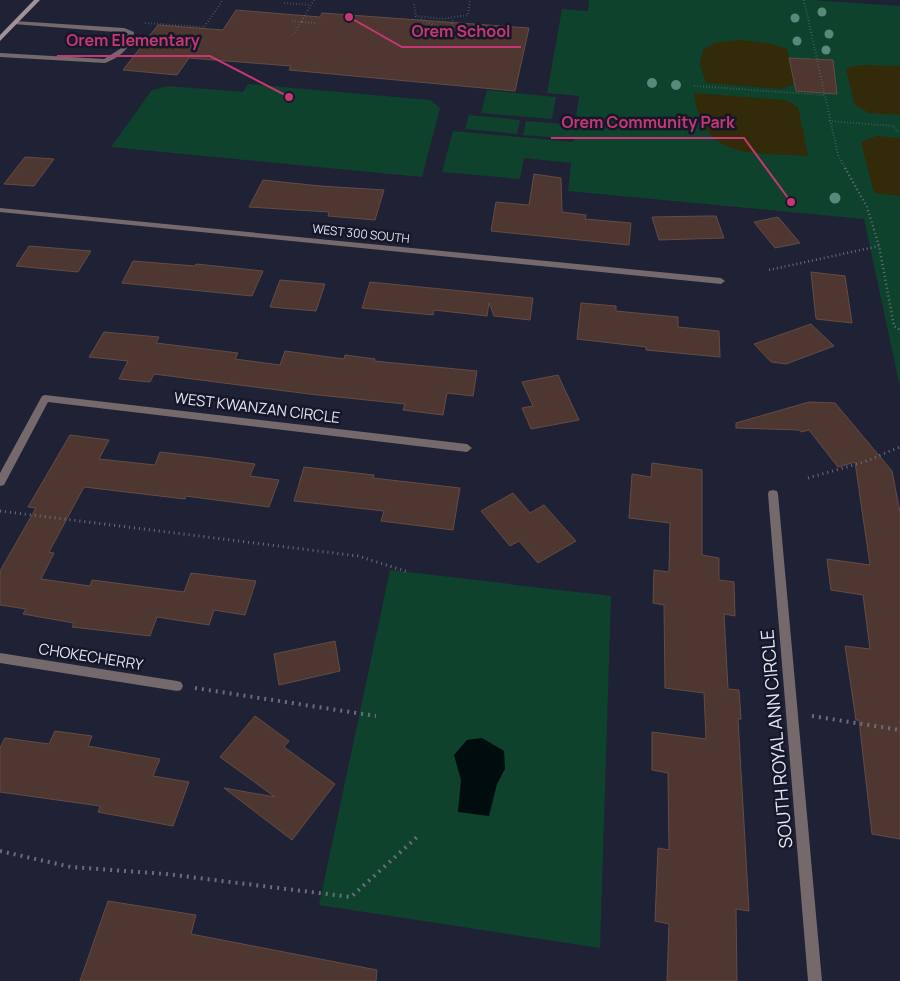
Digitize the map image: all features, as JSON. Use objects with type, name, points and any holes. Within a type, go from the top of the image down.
[{"type":"main road","points":[[0,39],[37,0]]},
{"type":"street","points":[[0,55],[105,62],[115,57],[131,37],[131,32],[124,30],[16,23]]},
{"type":"street","name":"WEST 300 SOUTH","points":[[0,210],[721,281]]},
{"type":"street","name":"WEST KWANZAN CIRCLE","points":[[0,482],[45,398],[467,448]]},
{"type":"street","name":"SOUTH ROYAL ANN CIRCLE","points":[[773,494],[815,981]]},
{"type":"street","name":"CHOKECHERRY","points":[[0,658],[177,686]]},
{"type":"path","points":[[144,23],[204,27],[223,0]]},
{"type":"path","points":[[293,35],[314,0]]},
{"type":"path","points":[[416,16],[435,20],[453,20],[468,15],[470,0]]},
{"type":"path","points":[[804,0],[838,155],[867,207],[879,246],[894,326],[900,330]]},
{"type":"path","points":[[284,3],[311,5]]},
{"type":"path","points":[[414,4],[416,16]]},
{"type":"path","points":[[416,16],[453,34]]},
{"type":"path","points":[[448,32],[453,20]]},
{"type":"path","points":[[292,21],[316,23]]},
{"type":"path","points":[[694,86],[824,95]]},
{"type":"path","points":[[830,121],[894,126],[896,131],[900,131]]},
{"type":"path","points":[[769,270],[879,246]]},
{"type":"path","points":[[808,478],[864,462],[900,447]]},
{"type":"path","points":[[0,511],[358,556],[408,572]]},
{"type":"path","points":[[177,686],[376,716]]},
{"type":"path","points":[[792,713],[900,730]]},
{"type":"path","points":[[0,851],[71,867],[166,874],[351,897],[418,837]]},
{"type":"green space","points":[[589,0],[811,0],[900,6],[900,387],[864,219],[568,191],[571,163],[524,158],[520,179],[442,172],[453,131],[573,142],[574,139],[523,135],[526,121],[575,125],[579,96],[547,93],[562,9],[588,11]]},
{"type":"green space","points":[[248,84],[430,100],[440,108],[422,177],[111,147],[152,90],[168,86],[243,92]]},
{"type":"green space","points":[[487,90],[556,97],[552,119],[481,113]]},
{"type":"green space","points":[[469,115],[520,120],[517,134],[465,129]]},
{"type":"green space","points":[[390,570],[611,596],[600,948],[319,905]]},
{"type":"sand","points":[[738,40],[768,43],[787,49],[794,84],[782,89],[706,83],[700,64],[703,50],[714,43]]},
{"type":"sand","points":[[862,65],[900,66],[900,115],[869,113],[854,104],[846,68]]},
{"type":"sand","points":[[694,93],[785,100],[798,107],[808,156],[750,153],[734,149],[720,142],[708,131],[699,115]]},
{"type":"sand","points":[[877,136],[900,138],[900,196],[874,193],[861,142]]},
{"type":"shaded area","points":[[482,738],[504,751],[505,769],[497,784],[489,816],[458,812],[461,780],[454,755],[467,740]]},
{"type":"building","points":[[236,10],[320,17],[322,13],[529,28],[515,91],[289,70],[291,66],[189,58],[177,75],[123,70],[158,25],[223,30]]},
{"type":"building","points":[[789,58],[833,60],[837,94],[796,91]]},
{"type":"building","points":[[25,157],[54,159],[34,186],[4,184]]},
{"type":"building","points":[[534,174],[561,178],[562,212],[586,215],[585,219],[631,223],[629,245],[491,231],[496,202],[529,205]]},
{"type":"building","points":[[263,180],[384,190],[375,220],[328,216],[329,212],[249,207]]},
{"type":"building","points":[[716,216],[724,238],[659,240],[652,217]]},
{"type":"building","points":[[778,217],[800,243],[775,248],[754,222]]},
{"type":"building","points":[[29,246],[91,251],[78,272],[16,266]]},
{"type":"building","points":[[133,261],[195,266],[196,264],[263,271],[252,296],[122,283]]},
{"type":"building","points":[[811,272],[845,276],[852,323],[816,319]]},
{"type":"building","points":[[280,280],[325,284],[316,311],[270,307]]},
{"type":"building","points":[[370,282],[533,298],[530,320],[494,316],[489,303],[487,316],[434,310],[433,315],[362,308]]},
{"type":"building","points":[[581,303],[616,306],[616,311],[678,317],[678,327],[719,331],[720,357],[646,350],[646,347],[577,339]]},
{"type":"building","points":[[811,324],[834,346],[786,364],[771,362],[754,344]]},
{"type":"building","points":[[104,332],[159,337],[156,343],[238,353],[235,359],[280,365],[285,351],[344,359],[345,355],[375,359],[374,361],[477,371],[473,396],[447,393],[443,415],[403,410],[405,404],[154,374],[150,382],[119,379],[128,361],[89,357]]},
{"type":"building","points":[[558,375],[579,420],[531,429],[522,408],[533,406],[522,382]]},
{"type":"building","points":[[809,402],[835,403],[892,471],[900,512],[900,839],[872,834],[859,720],[856,720],[845,646],[870,649],[863,595],[831,590],[827,559],[870,565],[855,462],[838,467],[809,430],[801,432],[799,430],[736,428],[736,423]]},
{"type":"building","points":[[70,435],[109,440],[99,459],[155,465],[160,452],[212,458],[255,464],[250,476],[279,480],[269,507],[186,496],[185,499],[84,487],[49,552],[54,553],[41,579],[90,586],[92,580],[184,592],[191,573],[256,581],[245,615],[214,610],[209,625],[157,617],[150,636],[72,627],[74,623],[23,614],[26,609],[0,605],[0,571],[36,508],[28,507]]},
{"type":"building","points":[[652,463],[702,470],[702,555],[719,558],[719,580],[734,582],[735,616],[724,614],[728,689],[739,690],[741,719],[738,719],[749,911],[736,909],[737,981],[667,981],[669,924],[655,921],[658,848],[669,850],[668,773],[652,770],[652,732],[706,739],[704,693],[665,688],[664,605],[653,603],[654,570],[669,572],[670,523],[629,518],[632,474],[651,477]]},
{"type":"building","points":[[304,467],[374,475],[373,478],[460,488],[453,530],[381,521],[384,511],[294,501]]},
{"type":"building","points":[[513,493],[530,513],[544,505],[576,541],[538,563],[519,541],[510,546],[481,511]]},
{"type":"building","points":[[335,641],[340,671],[279,685],[274,654]]},
{"type":"building","points":[[255,716],[289,741],[284,747],[335,784],[292,840],[224,788],[275,797],[220,757]]},
{"type":"building","points":[[55,731],[92,736],[88,746],[160,759],[153,776],[189,782],[173,826],[98,812],[100,806],[0,792],[0,748],[5,738],[49,744]]},
{"type":"building","points":[[108,901],[196,915],[191,934],[377,970],[376,981],[80,981]]},
{"type":"place","name":"Orem School","points":[[349,17]]},
{"type":"place","name":"Orem Elementary","points":[[289,97]]},
{"type":"place","name":"Orem Community Park","points":[[791,202]]}]
